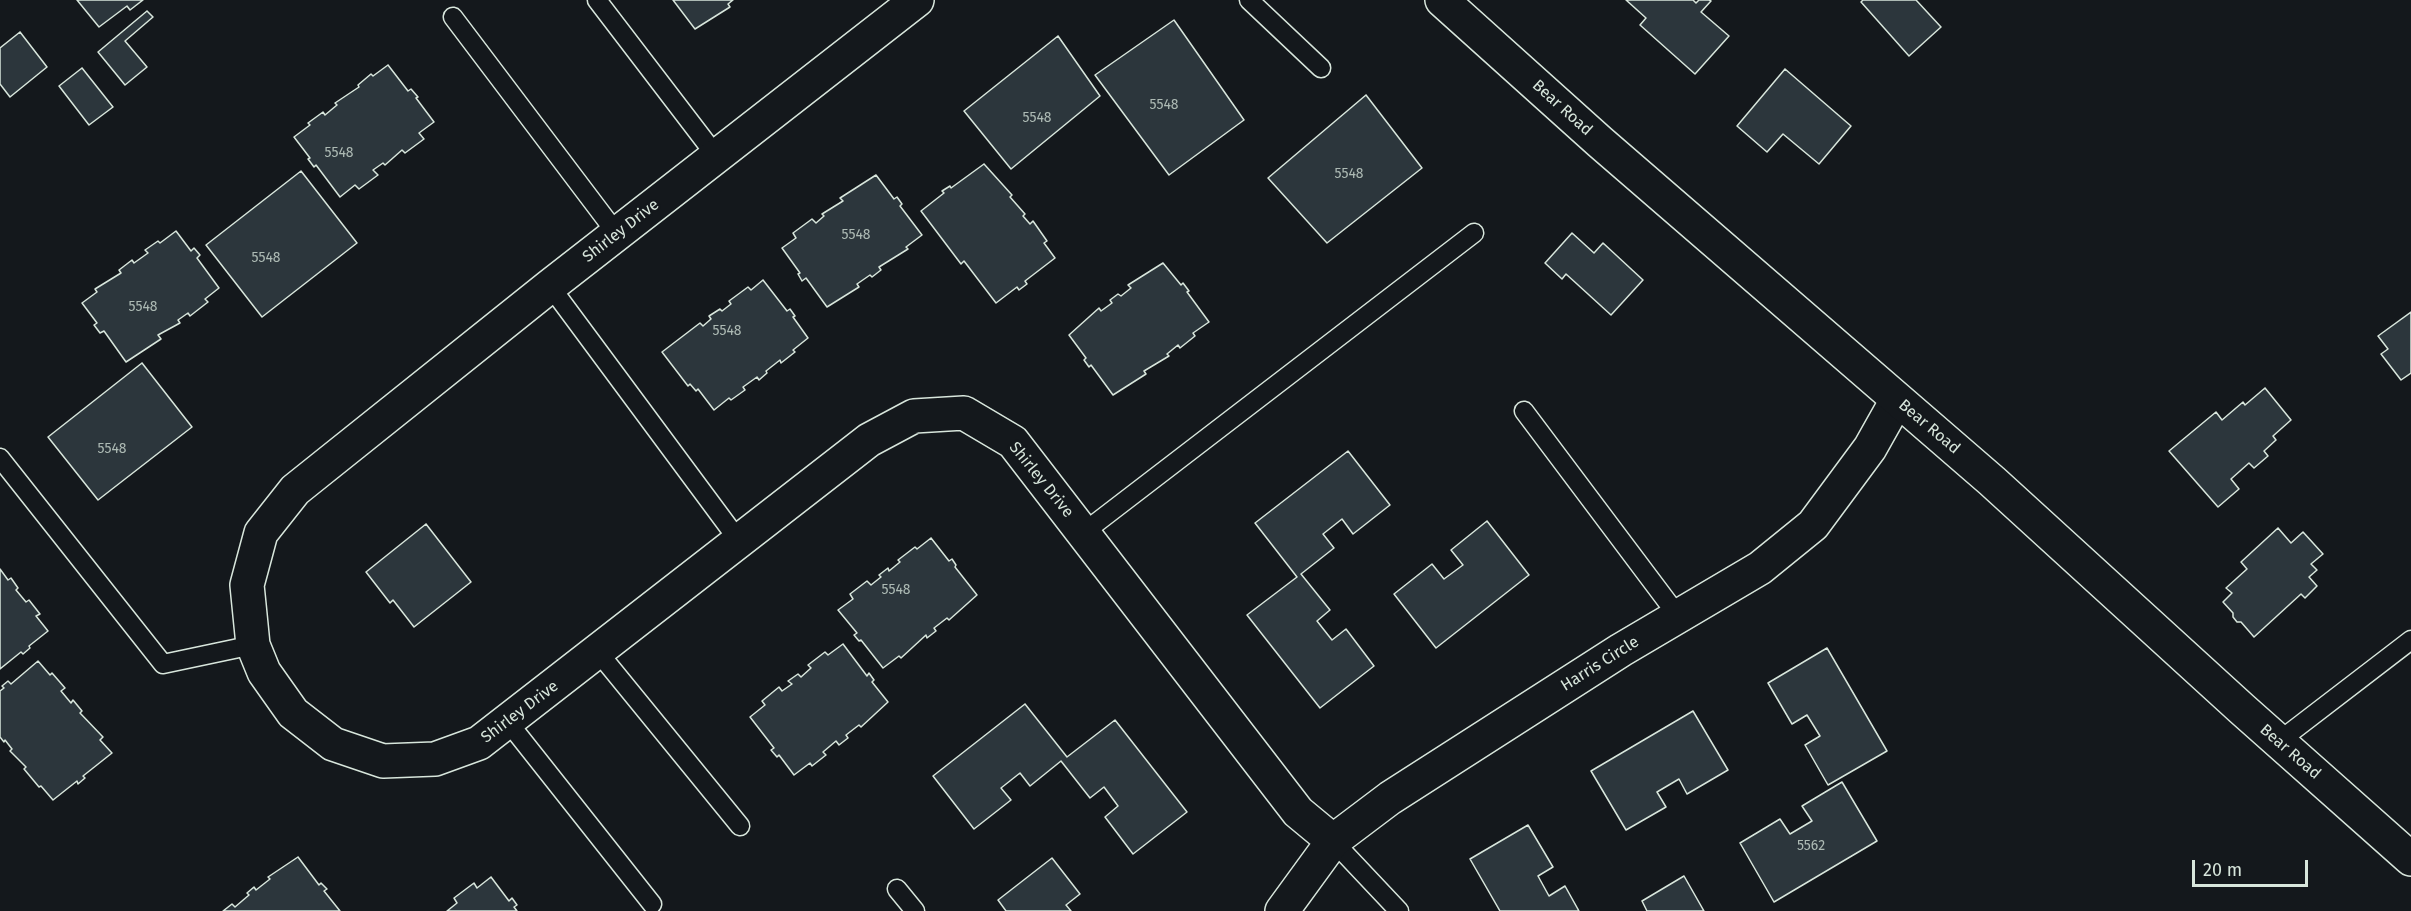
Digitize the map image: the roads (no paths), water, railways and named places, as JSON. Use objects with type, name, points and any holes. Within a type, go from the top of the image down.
[{"type":"street","name":"Shirley Drive","points":[[917,0],[550,286],[295,490],[261,533],[247,585],[254,645],[264,672],[293,713],[333,744],[383,761],[435,759],[479,743],[869,440],[914,416],[964,413],[1013,442],[1298,812],[1333,841]]},
{"type":"street","name":"Bear Road","points":[[1445,1],[1609,150],[1992,481],[2278,742],[2411,859]]},
{"type":"street","name":"Harris Circle","points":[[1282,911],[1333,841],[1390,798],[1621,650],[1760,568],[1813,525],[1870,448],[1897,400]]},
{"type":"lane","points":[[597,0],[717,157]]},
{"type":"lane","points":[[1249,0],[1321,68]]},
{"type":"lane","points":[[453,17],[617,234]]},
{"type":"lane","points":[[1083,533],[1474,233]]},
{"type":"lane","points":[[550,286],[739,541]]},
{"type":"lane","points":[[1524,411],[1678,616]]},
{"type":"lane","points":[[0,458],[163,664],[254,645]]},
{"type":"lane","points":[[2278,742],[2411,639]]},
{"type":"lane","points":[[598,652],[740,826]]},
{"type":"lane","points":[[508,722],[652,904]]},
{"type":"lane","points":[[1333,841],[1399,911]]},
{"type":"lane","points":[[897,889],[915,911]]}]
